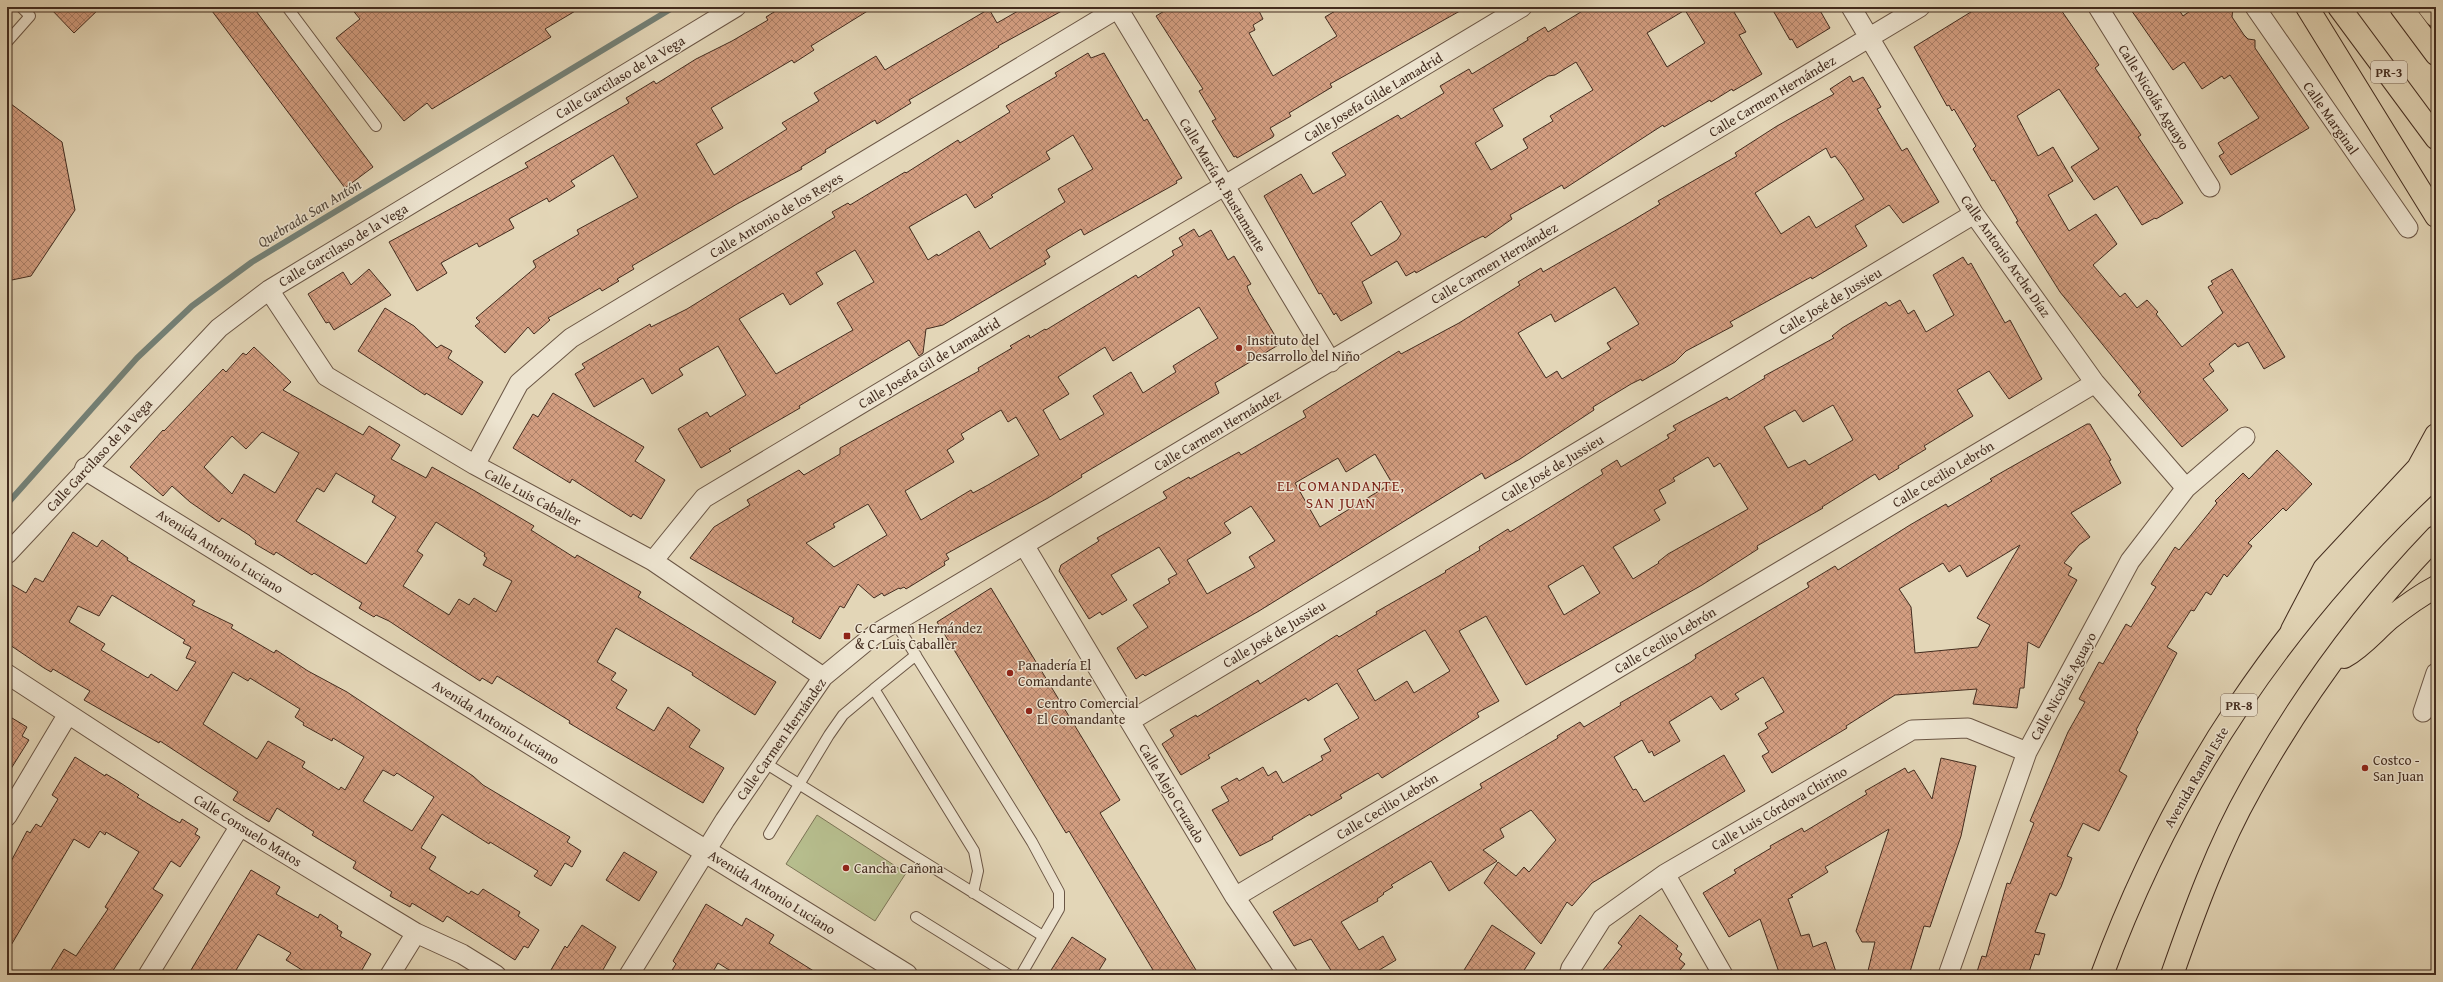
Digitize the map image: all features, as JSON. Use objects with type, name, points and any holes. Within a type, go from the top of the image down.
[{"type":"main road","points":[[2307,7],[2436,216]]},
{"type":"main road","name":"PR-3","points":[[2339,7],[2436,138]]},
{"type":"main road","points":[[2402,7],[2436,54]]},
{"type":"main road","points":[[2429,7],[2436,16]]},
{"type":"main road","points":[[2292,630],[2324,569],[2418,468],[2436,435]]},
{"type":"main road","name":"Avenida Ramal Este","points":[[2102,975],[2144,870],[2188,785],[2259,674],[2292,630],[2370,540],[2436,476]]},
{"type":"main road","points":[[2172,975],[2196,908],[2250,789],[2309,692],[2383,595],[2436,537]]},
{"type":"main road","points":[[2329,666],[2360,648],[2388,620],[2436,587]]},
{"type":"street","name":"Calle Garcilaso de la Vega","points":[[7,554],[219,328],[268,290],[736,7]]},
{"type":"street","name":"Calle María R. Bustamante","points":[[1119,7],[1224,187],[1331,362]]},
{"type":"street","name":"Calle Antonio de los Reyes","points":[[475,466],[519,383],[571,338],[1119,7]]},
{"type":"street","name":"Calle Josefa Gilde Lamadrid","points":[[1224,187],[1522,7]]},
{"type":"street","name":"Calle Antonio Arche Díaz","points":[[1852,7],[1974,214],[2095,383],[2186,488]]},
{"type":"street","name":"Calle Carmen Hernández","points":[[629,975],[706,852],[764,763],[823,677],[874,635],[1920,7]]},
{"type":"street","name":"Calle Nicolás Aguayo","points":[[2098,7],[2210,187]]},
{"type":"street","name":"Calle Marginal","points":[[2255,7],[2408,228]]},
{"type":"street","name":"Calle Josefa Gil de Lamadrid","points":[[653,561],[704,498],[1224,187]]},
{"type":"street","name":"Calle José de Jussieu","points":[[1130,721],[1974,214]]},
{"type":"street","name":"Calle Luis Caballer","points":[[268,290],[326,376],[475,466],[653,561],[823,677]]},
{"type":"street","name":"Calle Cecilio Lebrón","points":[[1235,897],[2095,383]]},
{"type":"street","name":"Calle Nicolás Aguayo","points":[[1948,975],[2027,752],[2130,562],[2186,488],[2245,437]]},
{"type":"street","name":"Avenida Antonio Luciano","points":[[86,469],[906,975]]},
{"type":"street","name":"Calle Alejo Cruzado","points":[[1024,545],[1235,897],[1288,975]]},
{"type":"street","points":[[2429,710],[2436,673]]},
{"type":"street","name":"Calle Consuelo Matos","points":[[7,674],[240,826],[416,933],[462,954],[496,975]]},
{"type":"street","points":[[7,816],[68,714]]},
{"type":"street","name":"Calle Luis Córdova Chirino","points":[[1569,975],[1571,968],[1602,919],[1665,874],[1912,730],[1968,728],[2027,752]]},
{"type":"street","points":[[148,975],[240,826]]},
{"type":"street","points":[[1665,874],[1723,975]]},
{"type":"street","points":[[390,975],[416,933]]},
{"type":"lane","points":[[7,42],[30,16],[21,7]]},
{"type":"lane","points":[[287,7],[376,126]]},
{"type":"lane","points":[[895,622],[1032,842],[1059,892],[1059,909],[1021,975]]},
{"type":"lane","points":[[769,834],[798,784],[843,715],[916,654]]},
{"type":"lane","points":[[874,688],[974,852],[978,871],[973,893]]},
{"type":"lane","points":[[764,763],[1043,936]]},
{"type":"lane","points":[[916,917],[1010,975]]},
{"type":"green space","name":"Cancha Cañona","points":[[817,815],[906,873],[875,921],[786,864]]},
{"type":"building","points":[[49,7],[101,7],[74,33]]},
{"type":"building","points":[[209,7],[253,7],[373,167],[345,188]]},
{"type":"building","points":[[350,7],[582,7],[545,29],[551,37],[432,109],[427,103],[404,121],[336,38],[360,19]]},
{"type":"building","points":[[782,7],[874,7],[811,46],[814,50],[794,63],[792,60],[711,108],[723,128],[696,144],[714,175],[787,129],[782,123],[819,101],[814,93],[876,56],[885,70],[989,9],[997,23],[1025,7],[1069,7],[998,46],[999,47],[909,100],[911,103],[877,124],[875,120],[825,150],[826,152],[801,167],[802,169],[737,204],[632,266],[634,269],[617,279],[619,281],[602,291],[600,288],[548,318],[550,320],[534,334],[528,327],[505,353],[475,326],[480,322],[476,318],[536,267],[533,261],[579,234],[577,230],[638,197],[613,155],[571,181],[575,186],[549,202],[547,198],[509,219],[514,228],[479,247],[477,243],[441,263],[447,273],[417,291],[389,242],[528,167],[525,163],[629,103],[626,98],[654,81],[656,84],[696,59],[732,41],[768,20],[766,17]]},
{"type":"building","points":[[1171,7],[1257,7],[1263,19],[1253,25],[1255,30],[1249,33],[1273,76],[1337,36],[1325,17],[1342,7],[1467,7],[1330,84],[1332,87],[1289,113],[1291,116],[1270,128],[1274,135],[1273,137],[1237,158],[1236,156],[1234,157],[1212,121],[1216,119],[1199,91],[1203,89],[1156,16]]},
{"type":"building","points":[[1589,7],[1731,7],[1746,32],[1739,35],[1762,74],[1733,91],[1732,89],[1711,102],[1710,100],[1664,127],[1663,125],[1564,189],[1562,185],[1510,215],[1512,219],[1485,238],[1483,236],[1416,273],[1415,271],[1406,276],[1397,261],[1362,282],[1372,303],[1341,321],[1336,313],[1334,315],[1321,293],[1319,294],[1264,196],[1301,174],[1313,194],[1346,175],[1332,153],[1398,115],[1401,119],[1444,93],[1440,86],[1469,69],[1472,74],[1528,40],[1527,38],[1545,27],[1548,32]],"holes":[[[1685,10],[1705,43],[1667,67],[1647,33]],[[1576,62],[1593,90],[1550,116],[1553,121],[1523,139],[1528,148],[1491,170],[1475,143],[1503,126],[1493,109],[1548,76],[1555,75]],[[1381,201],[1401,234],[1397,240],[1371,256],[1351,223]]]},
{"type":"building","points":[[1771,7],[1818,7],[1830,28],[1797,48],[1792,39],[1790,40]]},
{"type":"building","points":[[1979,7],[2059,7],[2099,65],[2095,68],[2141,135],[2138,137],[2183,203],[2156,219],[2155,218],[2142,225],[2117,186],[2094,200],[2071,167],[2099,149],[2059,89],[2017,116],[2038,156],[2053,147],[2073,181],[2048,195],[2069,231],[2096,214],[2117,244],[2093,265],[2120,297],[2125,293],[2137,308],[2147,300],[2158,312],[2156,314],[2182,347],[2223,313],[2208,287],[2213,284],[2211,281],[2232,269],[2285,357],[2264,369],[2248,342],[2238,347],[2235,343],[2209,364],[2214,371],[2203,379],[2228,410],[2182,447],[2138,395],[2141,392],[2060,292],[2016,222],[2018,221],[1994,180],[1992,181],[1973,149],[1976,146],[1954,109],[1952,111],[1949,105],[1947,106],[1914,47]]},
{"type":"building","points":[[2129,7],[2177,7],[2183,16],[2196,7],[2233,7],[2232,17],[2248,39],[2255,40],[2255,48],[2309,128],[2231,175],[2219,156],[2224,153],[2218,143],[2259,118],[2230,75],[2224,79],[2222,76],[2202,89],[2184,62],[2173,70]]},
{"type":"building","points":[[1088,53],[1091,58],[1104,53],[1144,121],[1147,119],[1182,178],[1176,181],[1177,183],[1084,235],[1081,229],[1046,250],[1050,257],[1044,261],[1046,264],[943,325],[926,329],[923,353],[919,356],[909,340],[799,406],[800,408],[729,449],[731,451],[701,468],[678,429],[707,412],[710,417],[746,395],[718,346],[679,369],[683,375],[652,394],[643,378],[594,407],[575,374],[585,368],[582,364],[650,324],[651,327],[687,309],[835,217],[832,212],[848,203],[850,205],[905,172],[906,173],[958,140],[960,143],[1010,112],[1006,106],[1057,76],[1055,73]],"holes":[[[1073,135],[1093,169],[1058,189],[1065,202],[990,249],[979,231],[938,256],[937,254],[928,260],[909,227],[966,194],[975,208],[993,197],[991,195],[1050,159],[1046,152]],[[855,250],[874,282],[837,303],[853,330],[776,374],[739,319],[783,293],[790,305],[823,284],[816,273]]]},
{"type":"building","points":[[1850,76],[1853,82],[1863,77],[1881,107],[1877,109],[1902,151],[1907,148],[1939,202],[1903,223],[1889,205],[1855,226],[1867,246],[1812,279],[1811,277],[1730,322],[1733,326],[1686,351],[1675,362],[1642,381],[1641,379],[1631,384],[1593,407],[1594,410],[1520,459],[1485,479],[1482,473],[1259,611],[1145,676],[1143,674],[1136,679],[1117,648],[1148,627],[1133,605],[1170,583],[1168,579],[1177,574],[1159,547],[1111,575],[1127,600],[1102,615],[1100,612],[1089,619],[1059,571],[1061,565],[1099,541],[1097,538],[1167,498],[1163,492],[1239,452],[1241,455],[1306,417],[1303,411],[1399,351],[1401,354],[1459,323],[1520,285],[1518,282],[1541,268],[1543,272],[1660,204],[1658,201],[1737,156],[1735,153],[1777,126],[1834,94],[1830,89]],"holes":[[[1826,148],[1831,158],[1835,156],[1845,169],[1864,199],[1816,228],[1809,216],[1781,234],[1755,193]],[[1615,287],[1639,324],[1607,343],[1611,349],[1562,379],[1557,371],[1546,378],[1518,333],[1551,314],[1555,322]],[[1375,454],[1392,483],[1320,527],[1295,483],[1338,458],[1346,472]],[[1251,506],[1275,541],[1249,557],[1255,567],[1207,594],[1187,560],[1231,533],[1224,523]]]},
{"type":"building","points":[[7,101],[62,142],[75,210],[31,276],[7,281]]},
{"type":"building","points":[[1194,229],[1199,237],[1211,230],[1228,260],[1234,256],[1251,284],[1247,286],[1249,292],[1280,344],[1215,383],[1219,393],[1081,475],[1082,477],[1048,498],[946,554],[949,559],[944,562],[945,565],[906,589],[904,587],[899,588],[884,596],[882,593],[874,598],[858,584],[844,608],[840,606],[820,639],[792,622],[794,618],[690,558],[714,527],[750,505],[747,500],[799,470],[804,475],[840,454],[840,448],[979,371],[978,368],[1012,348],[1010,346],[1029,335],[1030,338],[1045,329],[1046,330],[1136,275],[1138,278],[1174,255],[1172,251],[1183,245],[1179,238]],"holes":[[[1199,307],[1218,338],[1173,366],[1176,372],[1143,393],[1131,372],[1093,396],[1104,414],[1060,440],[1043,410],[1069,394],[1058,377],[1105,347],[1113,361]],[[1001,410],[1008,422],[1016,417],[1039,455],[973,493],[971,490],[921,520],[905,491],[954,462],[947,450],[964,439],[961,434]],[[868,504],[887,535],[834,567],[806,543],[835,527],[833,524]]]},
{"type":"building","points":[[1963,257],[1968,265],[1971,263],[2005,323],[2010,320],[2042,379],[2009,399],[1989,371],[1957,390],[1973,416],[1924,446],[1926,449],[1898,466],[1899,468],[1879,480],[1875,474],[1822,507],[1823,508],[1757,546],[1758,549],[1702,585],[1526,685],[1486,616],[1459,631],[1499,701],[1477,713],[1479,717],[1382,778],[1378,773],[1340,795],[1342,798],[1311,816],[1310,814],[1272,837],[1273,839],[1240,856],[1212,810],[1229,801],[1221,787],[1237,778],[1239,781],[1263,767],[1268,776],[1276,771],[1283,783],[1323,760],[1321,756],[1331,751],[1324,739],[1359,718],[1337,683],[1308,701],[1306,698],[1208,755],[1210,758],[1181,775],[1162,744],[1174,736],[1170,730],[1196,715],[1197,717],[1258,680],[1260,684],[1337,635],[1339,637],[1377,614],[1376,612],[1446,572],[1445,571],[1480,550],[1479,547],[1508,529],[1510,532],[1603,474],[1601,470],[1617,460],[1621,467],[1669,438],[1667,435],[1676,430],[1673,426],[1727,397],[1729,400],[1765,378],[1764,376],[1834,338],[1832,336],[1842,328],[1886,302],[1889,306],[1900,300],[1908,314],[1914,310],[1926,332],[1954,315],[1933,275]],"holes":[[[1833,405],[1853,440],[1809,465],[1805,460],[1788,468],[1764,427],[1795,410],[1803,422]],[[1708,457],[1714,467],[1720,463],[1748,509],[1668,554],[1658,562],[1659,563],[1633,579],[1613,547],[1660,520],[1654,510],[1666,503],[1659,490],[1675,481],[1673,478]],[[1583,565],[1600,593],[1564,615],[1548,586]],[[1425,630],[1450,671],[1414,693],[1407,681],[1375,701],[1357,670]]]},
{"type":"building","points":[[369,269],[391,295],[334,330],[329,322],[326,323],[308,294],[343,272],[351,285]]},
{"type":"building","points":[[385,308],[414,326],[437,348],[441,345],[452,351],[448,358],[483,382],[462,415],[426,393],[425,395],[358,351]]},
{"type":"building","points":[[254,347],[291,382],[283,390],[363,435],[369,426],[400,445],[391,459],[426,478],[432,467],[475,491],[534,526],[531,530],[575,558],[577,555],[641,592],[638,597],[776,682],[755,715],[692,675],[693,673],[616,628],[597,662],[616,673],[611,680],[627,690],[616,708],[654,731],[668,707],[700,730],[689,747],[724,768],[703,803],[569,723],[570,721],[497,676],[492,684],[482,678],[480,681],[389,621],[376,615],[374,617],[359,608],[362,603],[314,573],[312,575],[276,552],[274,555],[255,544],[256,541],[249,535],[222,518],[219,522],[190,502],[172,486],[163,496],[130,467],[163,430],[164,431],[223,369],[226,372],[243,353],[246,355]],"holes":[[[262,432],[299,453],[275,493],[244,474],[232,494],[204,467],[232,436],[246,449]],[[336,473],[375,496],[372,502],[396,517],[366,564],[296,521],[317,488],[324,492]],[[436,522],[485,553],[484,556],[487,558],[483,565],[512,581],[496,612],[474,598],[469,605],[459,599],[449,615],[403,586],[423,555],[417,551]]]},
{"type":"building","points":[[553,393],[644,447],[635,461],[665,480],[641,519],[633,514],[631,517],[572,479],[570,483],[513,448],[533,414],[538,417]]},
{"type":"building","points":[[2087,424],[2090,424],[2111,460],[2109,461],[2121,483],[2071,513],[2090,537],[2079,545],[2064,563],[2072,568],[2068,575],[2077,580],[2039,648],[2028,642],[2024,688],[2020,688],[2017,708],[1973,704],[1977,689],[1895,695],[1846,726],[1847,728],[1772,773],[1762,756],[1769,752],[1758,734],[1768,728],[1765,723],[1784,712],[1763,677],[1735,694],[1739,699],[1721,710],[1711,696],[1669,722],[1680,741],[1654,756],[1652,751],[1649,753],[1642,740],[1614,757],[1633,790],[1636,789],[1644,802],[1724,755],[1745,791],[1592,883],[1572,906],[1567,902],[1541,944],[1484,883],[1498,862],[1516,876],[1524,867],[1529,872],[1556,840],[1531,810],[1500,829],[1504,837],[1483,850],[1497,861],[1449,891],[1431,861],[1391,885],[1393,887],[1383,893],[1384,894],[1377,899],[1378,901],[1341,922],[1359,950],[1383,936],[1396,960],[1371,975],[1334,975],[1311,939],[1294,946],[1273,912],[1482,788],[1480,784],[1558,738],[1557,736],[1580,722],[1584,727],[1621,705],[1620,703],[1691,662],[1696,658],[1695,655],[1809,587],[1807,583],[1835,566],[1838,570],[1946,504],[1948,507],[1992,481],[1990,479]],"holes":[[[2020,545],[1977,618],[1990,625],[1978,647],[1915,653],[1911,607],[1899,589],[1943,563],[1949,572],[1960,565],[1967,577]]]},
{"type":"building","points":[[2277,450],[2312,484],[2286,511],[2283,508],[2248,543],[2252,546],[2227,577],[2224,574],[2211,595],[2206,592],[2194,611],[2191,610],[2167,647],[2177,653],[2136,730],[2138,732],[2119,771],[2127,776],[2099,831],[2083,823],[2067,856],[2072,858],[2061,887],[2056,896],[2050,893],[2035,932],[2045,934],[2039,955],[2035,954],[2028,975],[1976,975],[1982,956],[1986,957],[2007,883],[2010,884],[2034,823],[2030,821],[2068,732],[2085,702],[2079,699],[2099,662],[2103,664],[2126,624],[2131,627],[2156,587],[2151,584],[2175,547],[2179,550],[2217,503],[2215,501],[2243,473],[2249,479]]},
{"type":"building","points":[[73,532],[97,547],[102,540],[128,558],[127,560],[195,601],[192,605],[233,625],[231,628],[274,653],[276,650],[308,671],[347,692],[473,776],[483,785],[570,837],[567,842],[581,851],[572,867],[565,863],[551,886],[534,876],[538,871],[490,842],[489,844],[442,814],[421,848],[436,857],[429,869],[469,894],[471,891],[478,895],[483,889],[520,912],[518,916],[539,930],[528,948],[524,946],[515,960],[447,916],[443,922],[412,903],[410,907],[390,896],[392,892],[353,868],[356,862],[312,835],[314,832],[277,808],[269,822],[233,800],[238,792],[160,741],[159,743],[84,700],[90,691],[53,669],[51,672],[44,668],[7,643],[7,582],[26,593],[35,578],[43,582]],"holes":[[[112,595],[185,640],[183,643],[191,647],[186,658],[196,662],[177,691],[151,674],[148,678],[101,650],[105,644],[69,622],[78,606],[99,616]],[[233,672],[248,681],[250,678],[300,709],[295,717],[304,723],[303,725],[332,741],[333,738],[364,757],[345,790],[341,787],[339,790],[302,767],[305,762],[268,741],[257,759],[203,724]],[[383,770],[394,776],[397,773],[434,797],[412,831],[363,801]]]},
{"type":"building","name":"Centro Comercial El Comandante","points":[[991,588],[1120,800],[1100,813],[1199,975],[1156,975],[1069,831],[1066,833],[937,622]]},
{"type":"building","points":[[7,715],[27,727],[22,736],[29,740],[7,775]]},
{"type":"building","points":[[75,757],[105,776],[106,774],[116,780],[139,795],[137,797],[171,818],[180,823],[182,819],[198,829],[195,834],[200,837],[180,867],[171,861],[153,889],[163,895],[110,975],[48,975],[64,949],[76,956],[108,909],[105,907],[139,852],[106,832],[105,835],[100,831],[89,848],[74,839],[7,952],[7,869],[27,831],[30,833],[36,824],[41,827],[58,799],[52,795]]},
{"type":"building","points":[[1941,758],[1976,766],[1961,836],[1930,927],[1924,926],[1909,975],[1867,975],[1875,942],[1862,942],[1856,931],[1889,829],[1825,867],[1828,872],[1791,895],[1793,897],[1788,899],[1801,936],[1809,934],[1813,947],[1826,942],[1837,975],[1780,975],[1760,919],[1729,937],[1703,893],[1736,873],[1734,870],[1771,848],[1770,846],[1802,828],[1804,832],[1867,794],[1865,791],[1905,768],[1908,773],[1914,770],[1932,799]]},
{"type":"building","points":[[624,852],[657,872],[639,901],[606,880]]},
{"type":"building","points":[[251,870],[280,887],[276,894],[318,918],[320,914],[338,926],[337,929],[342,932],[340,936],[371,954],[359,975],[310,975],[286,960],[291,953],[258,934],[233,975],[188,975]]},
{"type":"building","points":[[706,904],[742,926],[746,918],[774,935],[769,943],[820,975],[737,975],[718,963],[711,975],[669,975],[676,964],[673,961]]},
{"type":"building","points":[[1640,915],[1678,946],[1676,949],[1682,954],[1679,959],[1685,964],[1676,975],[1599,975],[1622,946],[1618,943]]},
{"type":"building","points":[[582,925],[616,947],[600,975],[548,975],[565,946],[567,948]]},
{"type":"building","points":[[1492,925],[1535,953],[1521,975],[1461,975]]},
{"type":"building","points":[[1072,937],[1106,959],[1096,975],[1048,975]]},
{"type":"waterway","name":"Quebrada San Antón","points":[[7,504],[137,358],[192,306],[252,262],[674,7]]},
{"type":"place","name":"Instituto del Desarrollo del Niño","points":[[1239,348]]},
{"type":"place","name":"C. Carmen Hernández & C. Luis Caballer","points":[[847,636]]},
{"type":"place","name":"Panadería El Comandante","points":[[1010,673]]},
{"type":"place","name":"Centro Comercial El Comandante","points":[[1029,711]]},
{"type":"place","name":"Costco - San Juan","points":[[2365,768]]},
{"type":"place","name":"Cancha Cañona","points":[[846,868]]},
{"type":"district","name":"EL COMANDANTE, SAN JUAN","points":[[1341,494]]}]
